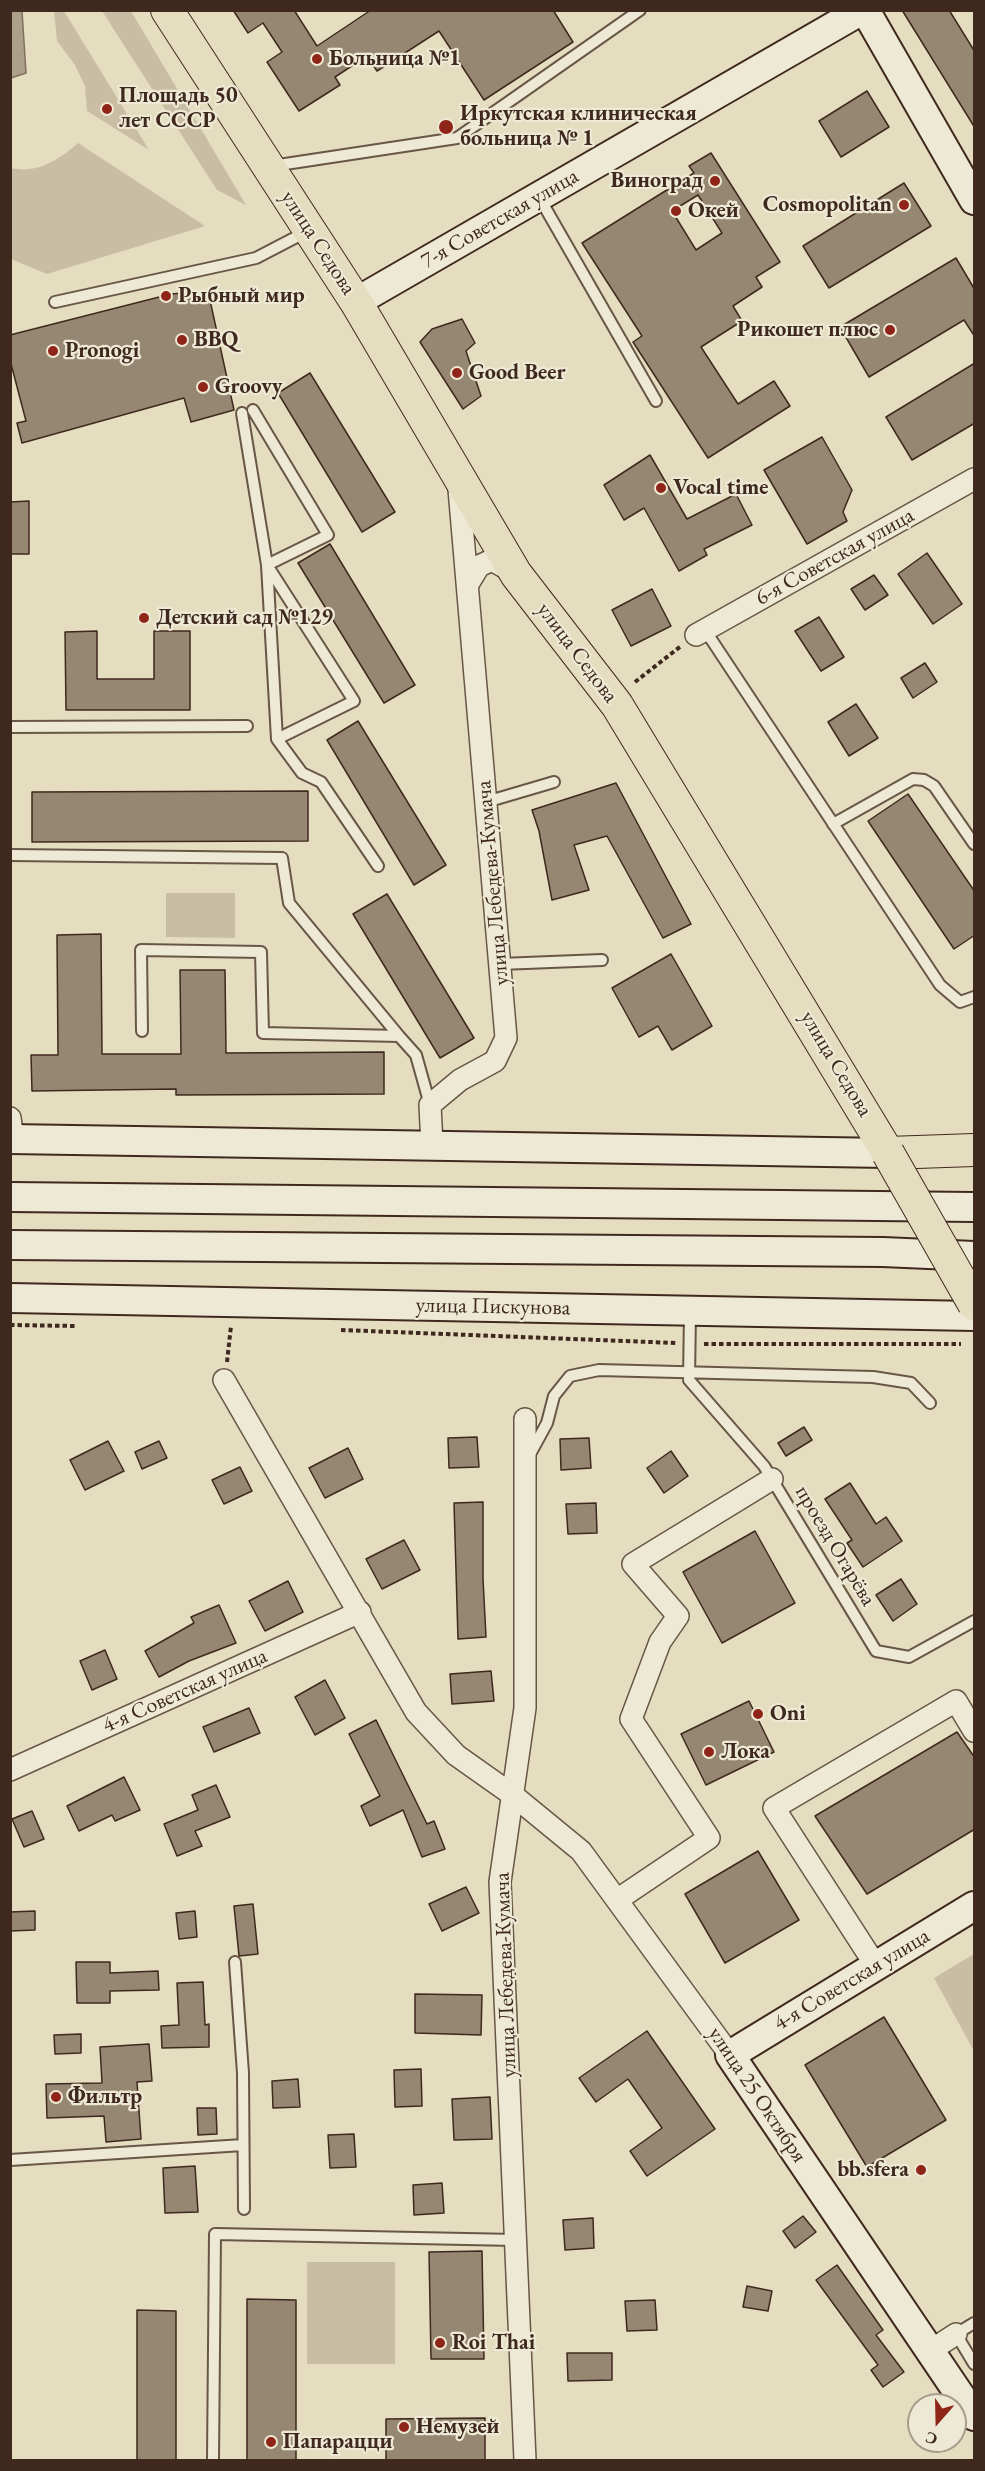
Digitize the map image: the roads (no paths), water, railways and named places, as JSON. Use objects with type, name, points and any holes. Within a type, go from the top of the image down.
[{"type":"main road","name":"улица Седова","points":[[166,10],[356,302],[516,574],[617,705],[888,1153],[975,1304]]},
{"type":"main road","points":[[888,1153],[975,1150]]},
{"type":"street","name":"7-я Советская улица","points":[[356,302],[863,10]]},
{"type":"street","points":[[863,10],[975,200]]},
{"type":"street","name":"улица Лебедева-Кумача","points":[[430,1105],[460,1080],[495,1061],[506,1038],[464,519],[458,475]]},
{"type":"street","name":"6-я Советская улица","points":[[701,632],[975,479]]},
{"type":"street","points":[[468,584],[479,566],[492,560],[516,574]]},
{"type":"street","points":[[430,1105],[432,1145]]},
{"type":"street","points":[[11,1132],[432,1145],[888,1153]]},
{"type":"street","points":[[10,1197],[975,1207]]},
{"type":"street","points":[[10,1245],[883,1252],[975,1256]]},
{"type":"street","name":"улица Пискунова","points":[[10,1298],[975,1316]]},
{"type":"street","name":"улица 25 Октября","points":[[224,1380],[416,1712],[456,1755],[514,1796],[581,1851],[730,2055],[975,2416]]},
{"type":"street","name":"улица Лебедева-Кумача","points":[[525,1419],[525,1708],[500,1882],[525,2460]]},
{"type":"street","points":[[617,1900],[709,1838],[631,1719],[660,1642],[678,1616],[633,1564],[772,1479]]},
{"type":"street","name":"4-я Советская улица","points":[[10,1770],[360,1612]]},
{"type":"street","points":[[876,1966],[774,1808],[956,1701],[975,1731]]},
{"type":"street","name":"4-я Советская улица","points":[[730,2055],[975,1906]]},
{"type":"street","points":[[930,2351],[956,2334]]},
{"type":"lane","points":[[268,167],[457,138],[640,10]]},
{"type":"lane","points":[[539,197],[656,401]]},
{"type":"lane","points":[[55,302],[256,258],[309,230]]},
{"type":"lane","points":[[267,565],[328,535],[247,412],[267,565],[277,739],[302,773],[321,782],[378,866]]},
{"type":"lane","points":[[267,565],[354,701],[277,739]]},
{"type":"lane","points":[[701,632],[940,985],[960,1002],[975,997]]},
{"type":"lane","points":[[10,728],[247,726]]},
{"type":"lane","points":[[833,824],[913,779],[924,780],[934,786],[975,844]]},
{"type":"lane","points":[[486,802],[554,782]]},
{"type":"lane","points":[[10,855],[282,858],[289,903],[416,1055],[430,1105]]},
{"type":"lane","points":[[142,1031],[141,950],[261,952],[263,1033],[399,1036]]},
{"type":"lane","points":[[500,964],[602,960]]},
{"type":"lane","points":[[689,1376],[690,1310]]},
{"type":"lane","points":[[524,1464],[548,1423],[554,1396],[570,1376],[599,1370],[689,1376],[873,1377],[911,1383],[930,1403]]},
{"type":"lane","name":"проезд Огарёва","points":[[689,1376],[764,1466],[876,1651],[909,1657],[975,1621]]},
{"type":"lane","points":[[235,1962],[243,2073],[244,2209]]},
{"type":"lane","points":[[10,2160],[243,2145]]},
{"type":"lane","points":[[213,2460],[215,2234],[516,2240]]},
{"type":"lane","points":[[975,2323],[956,2334],[975,2364]]},
{"type":"place","name":"Больница №1","points":[[317,59]]},
{"type":"place","name":"Площадь 50 лет СССР","points":[[107,109]]},
{"type":"place","name":"Иркутская клиническая больница № 1","points":[[446,127]]},
{"type":"place","name":"Виноград","points":[[715,181]]},
{"type":"place","name":"Cosmopolitan","points":[[904,205]]},
{"type":"place","name":"Окей","points":[[676,211]]},
{"type":"place","name":"Рыбный мир","points":[[166,296]]},
{"type":"place","name":"Рикошет плюс","points":[[890,330]]},
{"type":"place","name":"BBQ","points":[[182,340]]},
{"type":"place","name":"Pronogi","points":[[53,351]]},
{"type":"place","name":"Good Beer","points":[[457,373]]},
{"type":"place","name":"Groovy","points":[[203,387]]},
{"type":"place","name":"Vocal time","points":[[661,488]]},
{"type":"place","name":"Детский сад №129","points":[[144,618]]},
{"type":"place","name":"Oni","points":[[758,1714]]},
{"type":"place","name":"Лока","points":[[709,1752]]},
{"type":"place","name":"Фильтр","points":[[56,2097]]},
{"type":"place","name":"bb.sfera","points":[[921,2170]]},
{"type":"place","name":"Roi Thai","points":[[440,2343]]},
{"type":"place","name":"Немузей","points":[[404,2427]]},
{"type":"place","name":"Папарацци","points":[[271,2442]]}]
